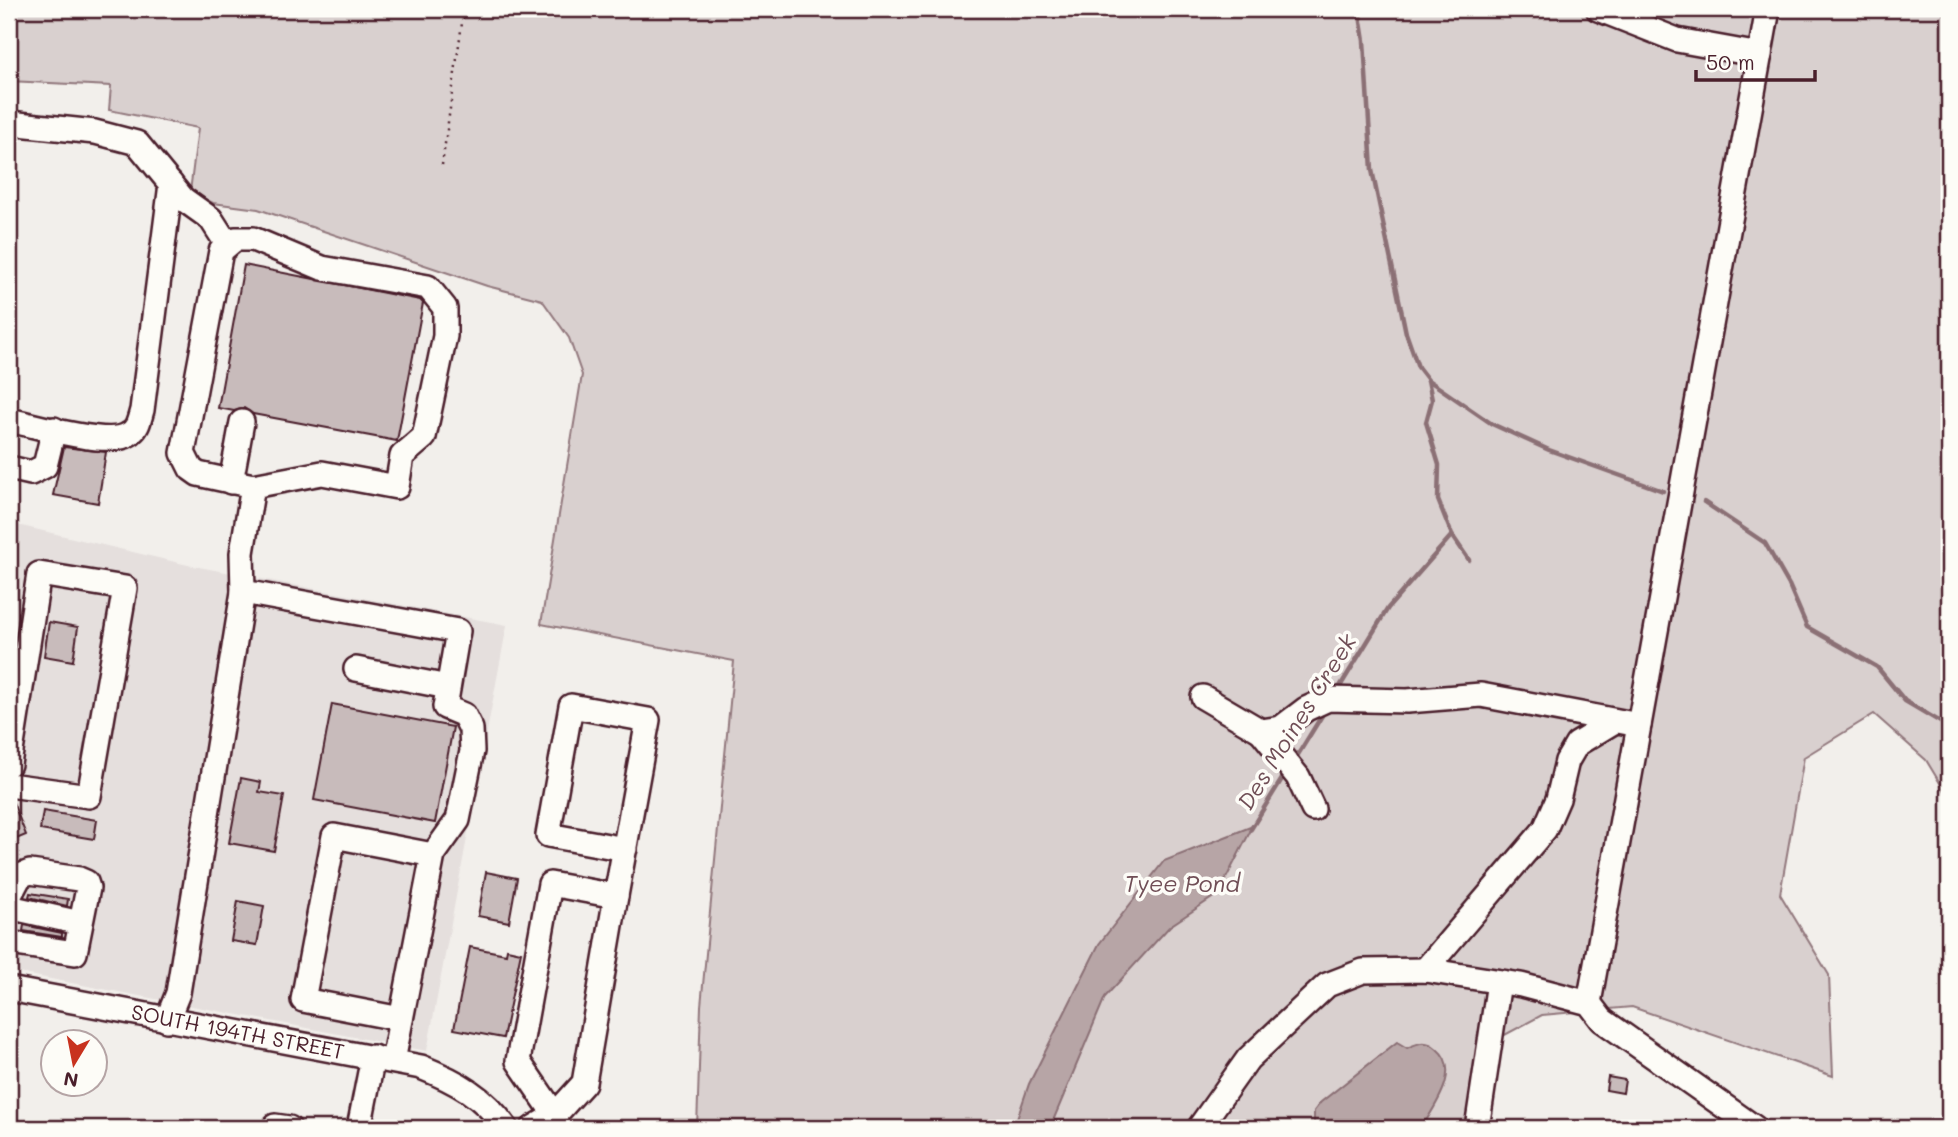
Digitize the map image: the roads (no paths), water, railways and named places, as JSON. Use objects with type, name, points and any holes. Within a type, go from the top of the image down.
[{"type":"street","points":[[1598,9],[1677,40],[1760,55]]},
{"type":"street","points":[[1589,1003],[1768,9]]},
{"type":"street","points":[[9,123],[96,132],[137,142],[183,199],[211,219],[227,244]]},
{"type":"street","points":[[9,420],[108,439],[126,436],[136,429],[142,410],[172,184]]},
{"type":"street","points":[[244,237],[321,268],[428,287],[444,309],[447,322],[424,437],[402,456],[397,487],[322,473],[242,484],[198,474],[191,469],[183,453],[217,259],[227,244],[244,237]]},
{"type":"street","points":[[167,1020],[178,993],[243,592],[242,422]]},
{"type":"street","points":[[9,468],[31,473],[45,466],[54,429]]},
{"type":"street","points":[[9,764],[39,574],[125,588],[89,796],[9,786]]},
{"type":"street","points":[[243,592],[458,631],[445,707],[464,715],[471,729],[472,751],[457,820],[433,855],[401,1019],[383,1059],[359,1128]]},
{"type":"street","points":[[356,669],[448,687]]},
{"type":"street","points":[[1261,731],[1281,728],[1306,709],[1328,699],[1407,701],[1482,695],[1639,725]]},
{"type":"street","points":[[1203,697],[1261,731],[1298,776],[1313,809]]},
{"type":"street","points":[[533,1128],[555,1115],[584,1083],[648,720],[570,706],[548,835],[625,849]]},
{"type":"street","points":[[1425,970],[1545,829],[1558,799],[1567,761],[1577,744],[1615,721]]},
{"type":"street","points":[[401,1019],[303,1000],[334,836],[433,855]]},
{"type":"street","points":[[9,897],[24,873],[79,879],[86,882],[88,888],[75,953],[9,943]]},
{"type":"street","points":[[555,1115],[518,1061],[550,884],[616,896]]},
{"type":"street","points":[[9,906],[80,923]]},
{"type":"street","points":[[1199,1128],[1248,1059],[1327,985],[1363,971],[1425,970],[1499,982],[1589,1003],[1602,1020],[1755,1128]]},
{"type":"street","points":[[1477,1128],[1499,982]]},
{"type":"street","name":"SOUTH 194TH STREET","points":[[9,989],[421,1067],[465,1087],[483,1100],[506,1128]]},
{"type":"water","name":"Tyee Pond","points":[[1253,826],[1218,894],[1170,926],[1105,997],[1050,1128],[1014,1128],[1029,1084],[1099,944],[1164,861]]},
{"type":"water","points":[[1397,1042],[1407,1048],[1419,1043],[1429,1044],[1444,1057],[1447,1066],[1444,1086],[1424,1124],[1414,1128],[1314,1128],[1314,1111],[1321,1102]]},
{"type":"waterway","name":"Des Moines Creek","points":[[1359,9],[1364,41],[1372,170],[1406,333],[1418,367],[1428,380],[1432,400],[1426,422],[1439,465],[1438,500],[1452,535],[1469,560]]},
{"type":"waterway","name":"Des Moines Creek","points":[[1428,380],[1492,424],[1549,450],[1663,491]]},
{"type":"waterway","name":"Des Moines Creek","points":[[1704,502],[1765,543],[1789,585],[1807,627],[1877,667],[1905,701],[1949,727]]},
{"type":"waterway","name":"Des Moines Creek","points":[[1336,693],[1388,608],[1452,535]]},
{"type":"waterway","name":"Des Moines Creek","points":[[1294,761],[1326,709]]},
{"type":"waterway","name":"Des Moines Creek","points":[[1251,829],[1285,774]]}]
